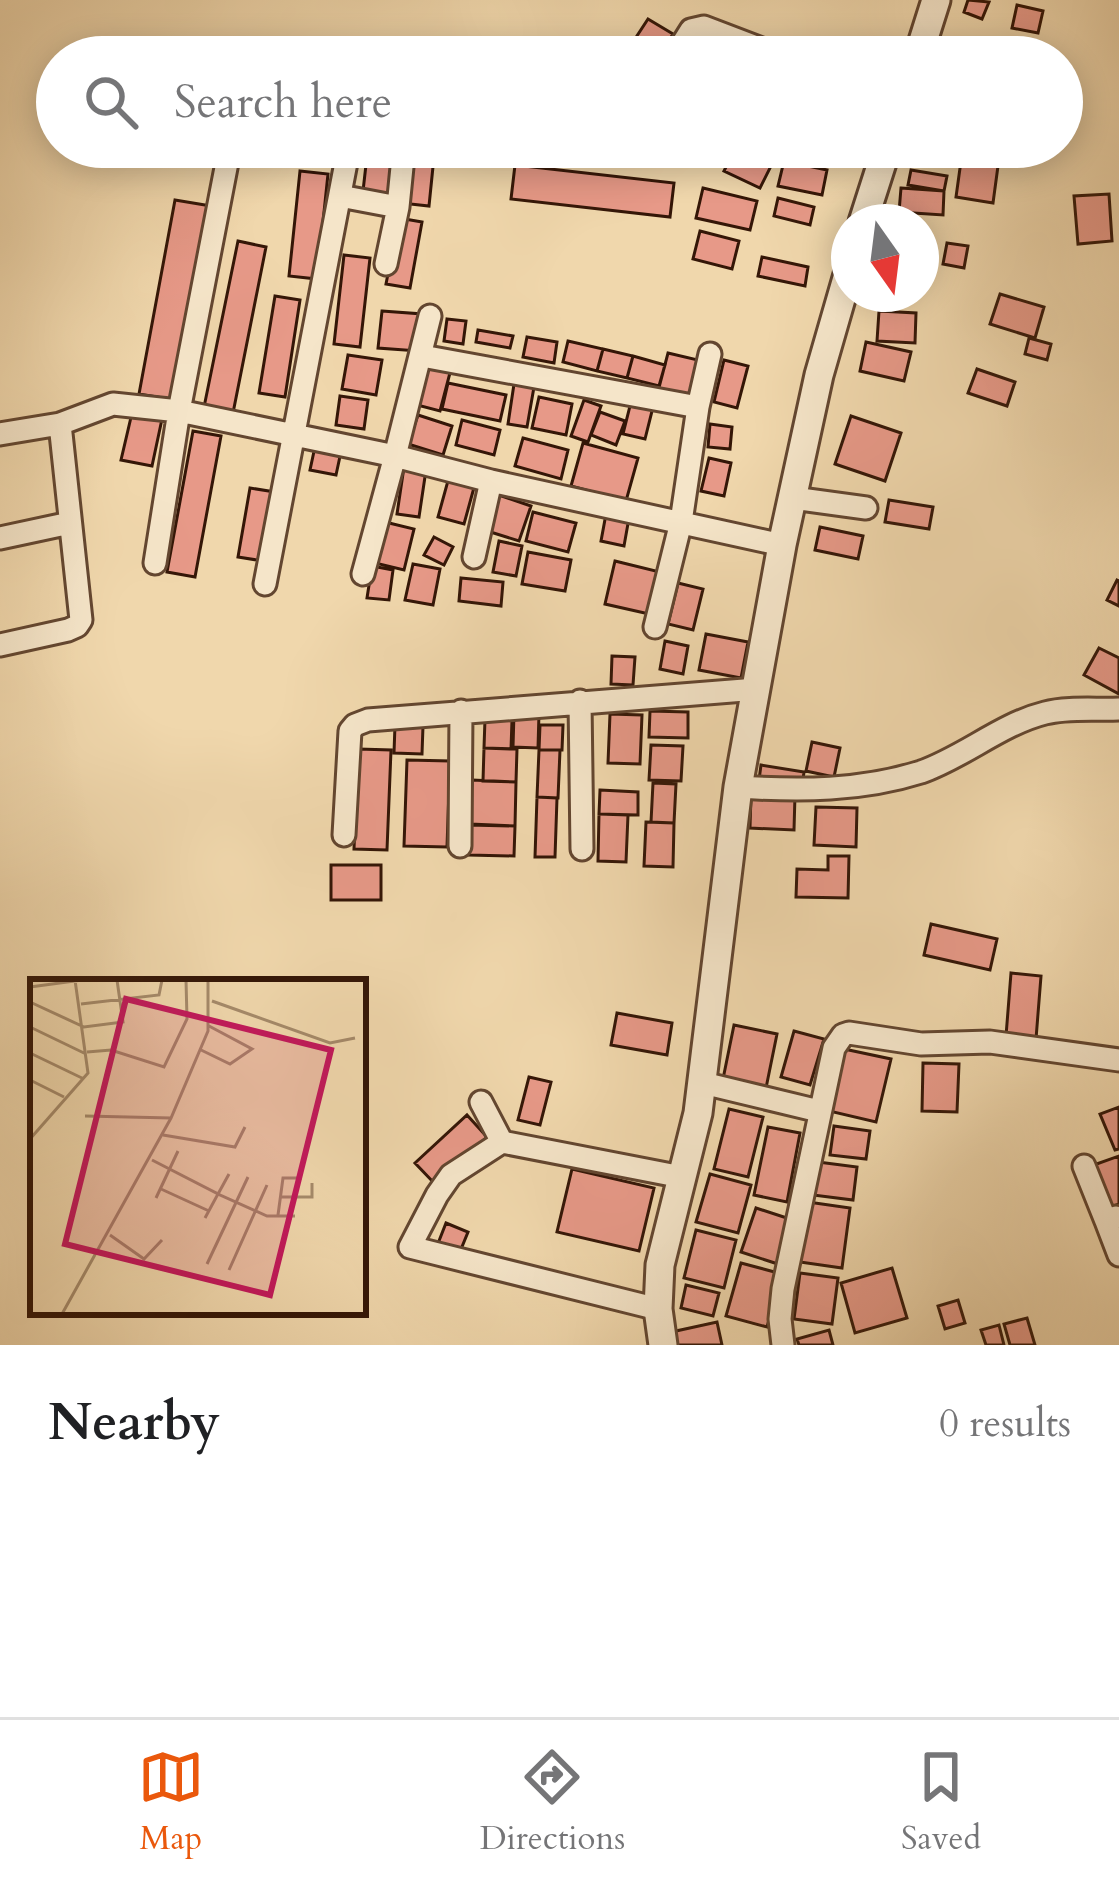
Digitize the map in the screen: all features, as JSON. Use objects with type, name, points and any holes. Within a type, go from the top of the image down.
[{"type":"street","points":[[924,36],[937,0]]},
{"type":"street","points":[[687,36],[704,27],[727,36]]},
{"type":"street","points":[[155,563],[226,168]]},
{"type":"street","points":[[265,584],[345,168]]},
{"type":"street","points":[[386,264],[402,168]]},
{"type":"street","points":[[869,204],[880,168]]},
{"type":"street","points":[[340,196],[398,207]]},
{"type":"street","points":[[663,1345],[658,1309],[662,1252],[703,1082],[738,787],[782,545],[837,312]]},
{"type":"street","points":[[363,574],[430,316]]},
{"type":"street","points":[[656,627],[681,522],[710,354]]},
{"type":"street","points":[[422,356],[698,407]]},
{"type":"street","points":[[0,434],[60,424],[113,404],[179,411],[782,545]]},
{"type":"street","points":[[0,645],[68,630],[81,620],[60,424]]},
{"type":"street","points":[[474,557],[491,481]]},
{"type":"street","points":[[793,498],[866,508]]},
{"type":"street","points":[[0,538],[70,523]]},
{"type":"street","points":[[344,835],[350,731],[368,719],[757,689]]},
{"type":"street","points":[[580,701],[583,849]]},
{"type":"street","points":[[738,787],[817,790],[900,778],[955,758],[1047,712],[1119,709]]},
{"type":"street","points":[[460,846],[461,711]]},
{"type":"street","points":[[783,1345],[783,1289],[838,1039],[849,1033],[921,1044],[990,1042],[1119,1060]]},
{"type":"street","points":[[703,1082],[819,1111]]},
{"type":"street","points":[[481,1102],[502,1142]]},
{"type":"street","points":[[658,1309],[410,1247],[451,1175],[502,1142],[682,1177]]},
{"type":"street","points":[[1084,1166],[1113,1219],[1119,1255]]},
{"type":"building","points":[[968,0],[989,2],[982,19],[964,12]]},
{"type":"building","points":[[1017,5],[1043,11],[1038,33],[1012,28]]},
{"type":"building","points":[[648,19],[673,34],[672,36],[637,36]]},
{"type":"building","points":[[366,168],[394,168],[390,203],[362,200]]},
{"type":"building","points":[[405,168],[433,168],[429,206],[401,203]]},
{"type":"building","points":[[515,168],[674,183],[670,217],[511,199]]},
{"type":"building","points":[[726,168],[770,168],[760,188]]},
{"type":"building","points":[[782,168],[827,170],[822,195],[778,186]]},
{"type":"building","points":[[960,168],[998,168],[993,203],[956,197]]},
{"type":"building","points":[[911,170],[947,176],[944,191],[908,185]]},
{"type":"building","points":[[300,171],[328,174],[317,279],[289,276]]},
{"type":"building","points":[[703,188],[757,201],[750,230],[696,218]]},
{"type":"building","points":[[901,188],[944,191],[943,215],[939,215],[939,204],[900,204]]},
{"type":"building","points":[[1109,194],[1112,241],[1078,244],[1074,196]]},
{"type":"building","points":[[778,198],[814,207],[810,225],[774,216]]},
{"type":"building","points":[[175,200],[211,206],[175,400],[139,394]]},
{"type":"building","points":[[399,218],[422,222],[410,288],[386,284]]},
{"type":"building","points":[[700,231],[739,241],[732,269],[693,259]]},
{"type":"building","points":[[238,241],[266,247],[232,418],[203,412]]},
{"type":"building","points":[[947,243],[968,246],[964,268],[943,264]]},
{"type":"building","points":[[344,255],[370,258],[360,347],[334,344]]},
{"type":"building","points":[[762,257],[808,267],[805,286],[758,276]]},
{"type":"building","points":[[1000,294],[1044,307],[1035,338],[990,324]]},
{"type":"building","points":[[275,296],[300,300],[285,397],[259,393]]},
{"type":"building","points":[[382,311],[422,314],[418,351],[378,348]]},
{"type":"building","points":[[879,312],[916,313],[915,343],[877,341]]},
{"type":"building","points":[[447,319],[466,321],[463,344],[444,341]]},
{"type":"building","points":[[478,330],[513,336],[510,348],[476,342]]},
{"type":"building","points":[[527,337],[557,342],[554,363],[523,357]]},
{"type":"building","points":[[1029,338],[1051,344],[1047,360],[1025,354]]},
{"type":"building","points":[[568,341],[603,349],[597,371],[563,362]]},
{"type":"building","points":[[866,342],[911,352],[904,381],[860,371]]},
{"type":"building","points":[[603,349],[633,356],[627,378],[597,371]]},
{"type":"building","points":[[668,353],[698,360],[688,402],[657,395]]},
{"type":"building","points":[[348,355],[382,360],[376,395],[342,389]]},
{"type":"building","points":[[633,356],[665,365],[659,386],[627,378]]},
{"type":"building","points":[[724,360],[748,366],[737,408],[714,402]]},
{"type":"building","points":[[428,363],[451,369],[440,411],[417,405]]},
{"type":"building","points":[[977,369],[1015,382],[1007,406],[968,393]]},
{"type":"building","points":[[448,383],[506,395],[500,421],[442,409]]},
{"type":"building","points":[[514,384],[534,387],[527,427],[508,424]]},
{"type":"building","points":[[340,396],[368,400],[364,429],[336,425]]},
{"type":"building","points":[[539,397],[572,404],[566,435],[532,428]]},
{"type":"building","points":[[632,398],[654,403],[645,439],[623,434]]},
{"type":"building","points":[[584,400],[601,406],[588,442],[571,436]]},
{"type":"building","points":[[600,412],[625,421],[616,445],[591,435]]},
{"type":"building","points":[[132,413],[162,419],[152,466],[121,460]]},
{"type":"building","points":[[418,415],[452,426],[443,455],[408,444]]},
{"type":"building","points":[[851,416],[901,433],[885,481],[835,464]]},
{"type":"building","points":[[462,420],[500,430],[494,455],[456,445]]},
{"type":"building","points":[[710,424],[732,427],[730,449],[708,447]]},
{"type":"building","points":[[193,431],[221,436],[195,577],[167,572]]},
{"type":"building","points":[[523,438],[568,450],[561,479],[515,466]]},
{"type":"building","points":[[316,442],[342,447],[336,475],[310,470]]},
{"type":"building","points":[[583,443],[638,458],[626,501],[571,486]]},
{"type":"building","points":[[709,458],[731,463],[724,496],[701,491]]},
{"type":"building","points":[[404,467],[426,470],[419,517],[397,514]]},
{"type":"building","points":[[449,477],[475,484],[464,524],[438,517]]},
{"type":"building","points":[[250,488],[275,492],[263,561],[238,557]]},
{"type":"building","points":[[496,494],[531,506],[519,541],[484,530]]},
{"type":"building","points":[[889,500],[933,507],[929,529],[885,522]]},
{"type":"building","points":[[533,512],[576,523],[568,552],[526,541]]},
{"type":"building","points":[[606,514],[629,518],[624,546],[601,541]]},
{"type":"building","points":[[385,522],[414,529],[404,570],[375,563]]},
{"type":"building","points":[[820,527],[863,536],[858,559],[815,550]]},
{"type":"building","points":[[434,537],[453,547],[444,565],[424,555]]},
{"type":"building","points":[[499,541],[522,546],[516,576],[493,572]]},
{"type":"building","points":[[528,552],[571,560],[565,591],[522,584]]},
{"type":"building","points":[[615,561],[660,572],[649,614],[605,604]]},
{"type":"building","points":[[413,564],[440,569],[433,605],[405,600]]},
{"type":"building","points":[[372,566],[393,570],[389,600],[367,598]]},
{"type":"building","points":[[461,578],[503,582],[501,606],[459,601]]},
{"type":"building","points":[[1119,581],[1119,606],[1107,600]]},
{"type":"building","points":[[678,583],[703,589],[693,630],[668,624]]},
{"type":"building","points":[[706,634],[748,642],[741,678],[699,670]]},
{"type":"building","points":[[665,641],[688,646],[683,674],[660,669]]},
{"type":"building","points":[[1099,648],[1119,658],[1119,694],[1084,675]]},
{"type":"building","points":[[612,656],[635,657],[633,685],[611,684]]},
{"type":"building","points":[[650,711],[688,712],[688,738],[649,737]]},
{"type":"building","points":[[514,713],[539,713],[538,748],[513,747]]},
{"type":"building","points":[[610,714],[642,715],[640,764],[608,763]]},
{"type":"building","points":[[485,719],[512,720],[511,749],[484,748]]},
{"type":"building","points":[[395,725],[423,726],[422,754],[394,753]]},
{"type":"building","points":[[540,725],[563,725],[562,750],[539,750]]},
{"type":"building","points":[[812,742],[840,748],[834,777],[806,771]]},
{"type":"building","points":[[651,745],[683,746],[681,781],[649,780]]},
{"type":"building","points":[[484,748],[517,749],[516,782],[483,781]]},
{"type":"building","points":[[358,749],[391,750],[387,850],[354,849]]},
{"type":"building","points":[[539,750],[560,750],[558,798],[537,797]]},
{"type":"building","points":[[407,760],[450,761],[447,847],[404,846]]},
{"type":"building","points":[[761,765],[804,772],[802,787],[759,780]]},
{"type":"building","points":[[472,780],[516,782],[515,826],[470,825]]},
{"type":"building","points":[[653,783],[676,784],[674,823],[651,822]]},
{"type":"building","points":[[600,790],[638,792],[638,815],[599,814]]},
{"type":"building","points":[[751,794],[795,795],[794,830],[750,828]]},
{"type":"building","points":[[537,797],[557,798],[555,857],[535,857]]},
{"type":"building","points":[[816,807],[857,808],[856,847],[814,845]]},
{"type":"building","points":[[599,814],[628,815],[626,862],[598,861]]},
{"type":"building","points":[[646,822],[674,823],[673,867],[644,866]]},
{"type":"building","points":[[470,824],[515,826],[514,856],[469,855]]},
{"type":"building","points":[[828,856],[849,856],[848,898],[796,897],[797,869],[828,870]]},
{"type":"building","points":[[331,865],[381,865],[381,900],[331,900]]},
{"type":"building","points":[[931,924],[997,939],[990,970],[924,955]]},
{"type":"building","points":[[1011,973],[1041,976],[1036,1039],[1006,1036]]},
{"type":"building","points":[[617,1013],[672,1023],[667,1055],[611,1045]]},
{"type":"building","points":[[734,1025],[777,1034],[766,1088],[723,1079]]},
{"type":"building","points":[[794,1031],[824,1039],[810,1085],[781,1077]]},
{"type":"building","points":[[844,1049],[891,1059],[876,1122],[829,1111]]},
{"type":"building","points":[[923,1063],[959,1064],[957,1112],[922,1111]]},
{"type":"building","points":[[529,1077],[551,1082],[540,1125],[518,1120]]},
{"type":"building","points":[[1119,1107],[1119,1149],[1115,1150],[1100,1114]]},
{"type":"building","points":[[729,1109],[763,1117],[748,1177],[714,1169]]},
{"type":"building","points":[[467,1115],[487,1137],[435,1184],[415,1163]]},
{"type":"building","points":[[834,1126],[870,1131],[866,1159],[830,1155]]},
{"type":"building","points":[[768,1127],[800,1133],[787,1202],[754,1195]]},
{"type":"building","points":[[1119,1156],[1119,1204],[1107,1209],[1091,1166]]},
{"type":"building","points":[[818,1162],[857,1167],[853,1200],[813,1195]]},
{"type":"building","points":[[572,1169],[654,1188],[639,1251],[557,1232]]},
{"type":"building","points":[[710,1174],[751,1185],[738,1233],[696,1222]]},
{"type":"building","points":[[808,1202],[850,1208],[842,1268],[800,1262]]},
{"type":"building","points":[[756,1208],[796,1221],[781,1265],[741,1252]]},
{"type":"building","points":[[446,1223],[468,1232],[459,1254],[437,1246]]},
{"type":"building","points":[[696,1230],[736,1240],[724,1288],[684,1278]]},
{"type":"building","points":[[741,1263],[782,1274],[767,1327],[726,1316]]},
{"type":"building","points":[[892,1268],[907,1318],[855,1333],[841,1283]]},
{"type":"building","points":[[800,1273],[838,1278],[832,1324],[794,1319]]},
{"type":"building","points":[[686,1285],[719,1293],[713,1316],[681,1308]]},
{"type":"building","points":[[958,1300],[965,1323],[945,1329],[938,1306]]},
{"type":"building","points":[[1027,1318],[1035,1345],[1010,1345],[1004,1324]]},
{"type":"building","points":[[717,1322],[722,1345],[670,1345],[667,1333]]},
{"type":"building","points":[[999,1325],[1004,1345],[986,1345],[981,1330]]},
{"type":"building","points":[[829,1330],[833,1345],[799,1345],[797,1339]]}]
